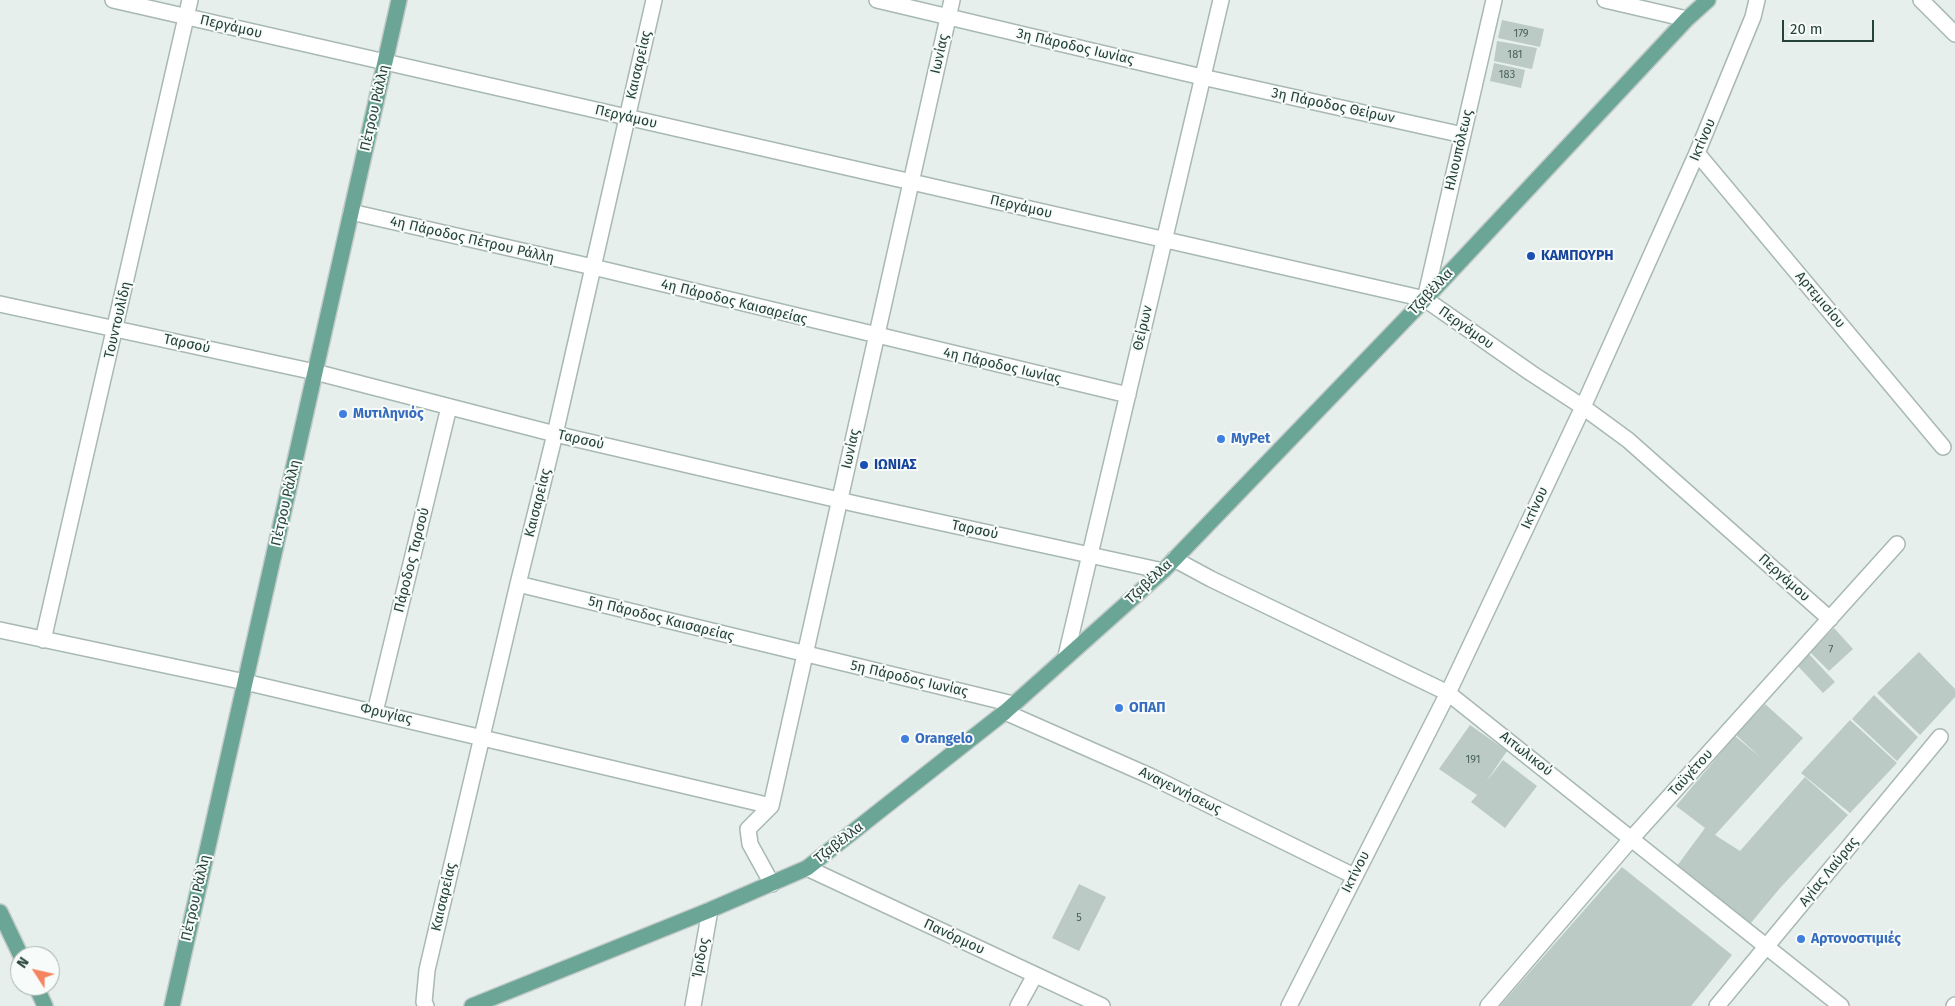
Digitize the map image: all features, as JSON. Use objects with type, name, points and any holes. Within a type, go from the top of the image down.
[{"type":"main road","name":"Πέτρου Ράλλη","points":[[172,1006],[399,0]]},
{"type":"main road","name":"Τζαβέλλα","points":[[472,1006],[710,910],[807,868],[1009,708],[1163,571],[1425,299],[1687,19],[1708,0]]},
{"type":"main road","points":[[0,912],[16,946]]},
{"type":"street","name":"Περγάμου","points":[[113,0],[1425,299],[1628,440],[1830,619]]},
{"type":"street","name":"Τουντουλίδη","points":[[43,640],[116,329],[190,0]]},
{"type":"street","name":"Καισαρείας","points":[[426,1006],[427,970],[555,434],[654,0]]},
{"type":"street","name":"3η Πάροδος Ιωνίας","points":[[877,0],[1202,77]]},
{"type":"street","name":"Ιωνίας","points":[[771,806],[952,0]]},
{"type":"street","name":"Θείρων","points":[[1066,656],[1220,0]]},
{"type":"street","name":"Ηλιουπόλεως","points":[[1425,299],[1494,0]]},
{"type":"street","points":[[1606,0],[1687,19]]},
{"type":"street","name":"Ικτίνου","points":[[1289,1006],[1448,693],[1583,407],[1698,153],[1753,17],[1757,0]]},
{"type":"street","points":[[1921,0],[1955,34]]},
{"type":"street","name":"3η Πάροδος Θείρων","points":[[1202,77],[1463,135]]},
{"type":"street","name":"Αρτεμισίου","points":[[1698,153],[1943,447]]},
{"type":"street","name":"4η Πάροδος Πέτρου Ράλλη","points":[[351,212],[593,268]]},
{"type":"street","name":"4η Πάροδος Καισαρείας","points":[[593,268],[876,336]]},
{"type":"street","name":"Ταρσού","points":[[0,304],[315,372],[555,434],[839,500],[1163,571]]},
{"type":"street","name":"4η Πάροδος Ιωνίας","points":[[876,336],[1128,395]]},
{"type":"street","name":"Πάροδος Ταρσού","points":[[375,712],[449,407]]},
{"type":"street","name":"Ταϋγέτου","points":[[1488,1006],[1632,838],[1897,544]]},
{"type":"street","name":"Αιτωλικού","points":[[1174,559],[1211,579],[1448,693],[1841,1006]]},
{"type":"street","name":"5η Πάροδος Καισαρείας","points":[[518,584],[805,655]]},
{"type":"street","name":"Φρυγίας","points":[[0,630],[245,682],[771,806]]},
{"type":"street","name":"5η Πάροδος Ιωνίας","points":[[805,655],[1009,708]]},
{"type":"street","name":"Αναγεννήσεως","points":[[1009,708],[1354,876]]},
{"type":"street","name":"Αγίας Λαύρας","points":[[1717,1006],[1940,737]]},
{"type":"street","points":[[771,806],[748,829],[750,844],[772,884]]},
{"type":"street","name":"Πανόρμου","points":[[807,868],[1102,1006]]},
{"type":"street","name":"Ίριδος","points":[[692,1006],[710,910]]},
{"type":"street","points":[[1018,1006],[1035,975]]},
{"type":"building","points":[[1502,20],[1544,29],[1540,47],[1498,38]]},
{"type":"building","points":[[1497,41],[1537,48],[1532,69],[1494,61]]},
{"type":"building","points":[[1494,63],[1525,70],[1521,88],[1490,81]]},
{"type":"building","points":[[1834,628],[1853,649],[1829,671],[1810,652]]},
{"type":"building","points":[[1919,652],[1955,689],[1955,697],[1920,735],[1877,693]]},
{"type":"building","points":[[1809,654],[1835,682],[1823,693],[1797,665]]},
{"type":"building","points":[[1874,695],[1918,737],[1897,761],[1852,719]]},
{"type":"building","points":[[1765,704],[1803,738],[1715,835],[1740,851],[1805,777],[1848,815],[1780,888],[1750,924],[1674,870],[1705,828],[1676,806],[1735,736],[1761,758],[1736,735]]},
{"type":"building","points":[[1850,720],[1897,763],[1850,813],[1801,773]]},
{"type":"building","points":[[1470,725],[1507,751],[1486,782],[1503,760],[1537,786],[1505,828],[1471,802],[1477,795],[1439,769]]},
{"type":"building","points":[[1622,867],[1732,955],[1691,1006],[1500,1006]]},
{"type":"building","points":[[1079,884],[1106,897],[1079,951],[1052,938]]},
{"type":"place","name":"KAΜΠΟΥΡΗ","points":[[1531,256]]},
{"type":"place","name":"Μυτιληνιός","points":[[343,414]]},
{"type":"place","name":"MyPet","points":[[1221,439]]},
{"type":"place","name":"ΙΩΝΙΑΣ","points":[[864,465]]},
{"type":"place","name":"ΟΠΑΠ","points":[[1119,708]]},
{"type":"place","name":"Orangelo","points":[[905,739]]},
{"type":"place","name":"Αρτονοστιμιές","points":[[1801,939]]}]
